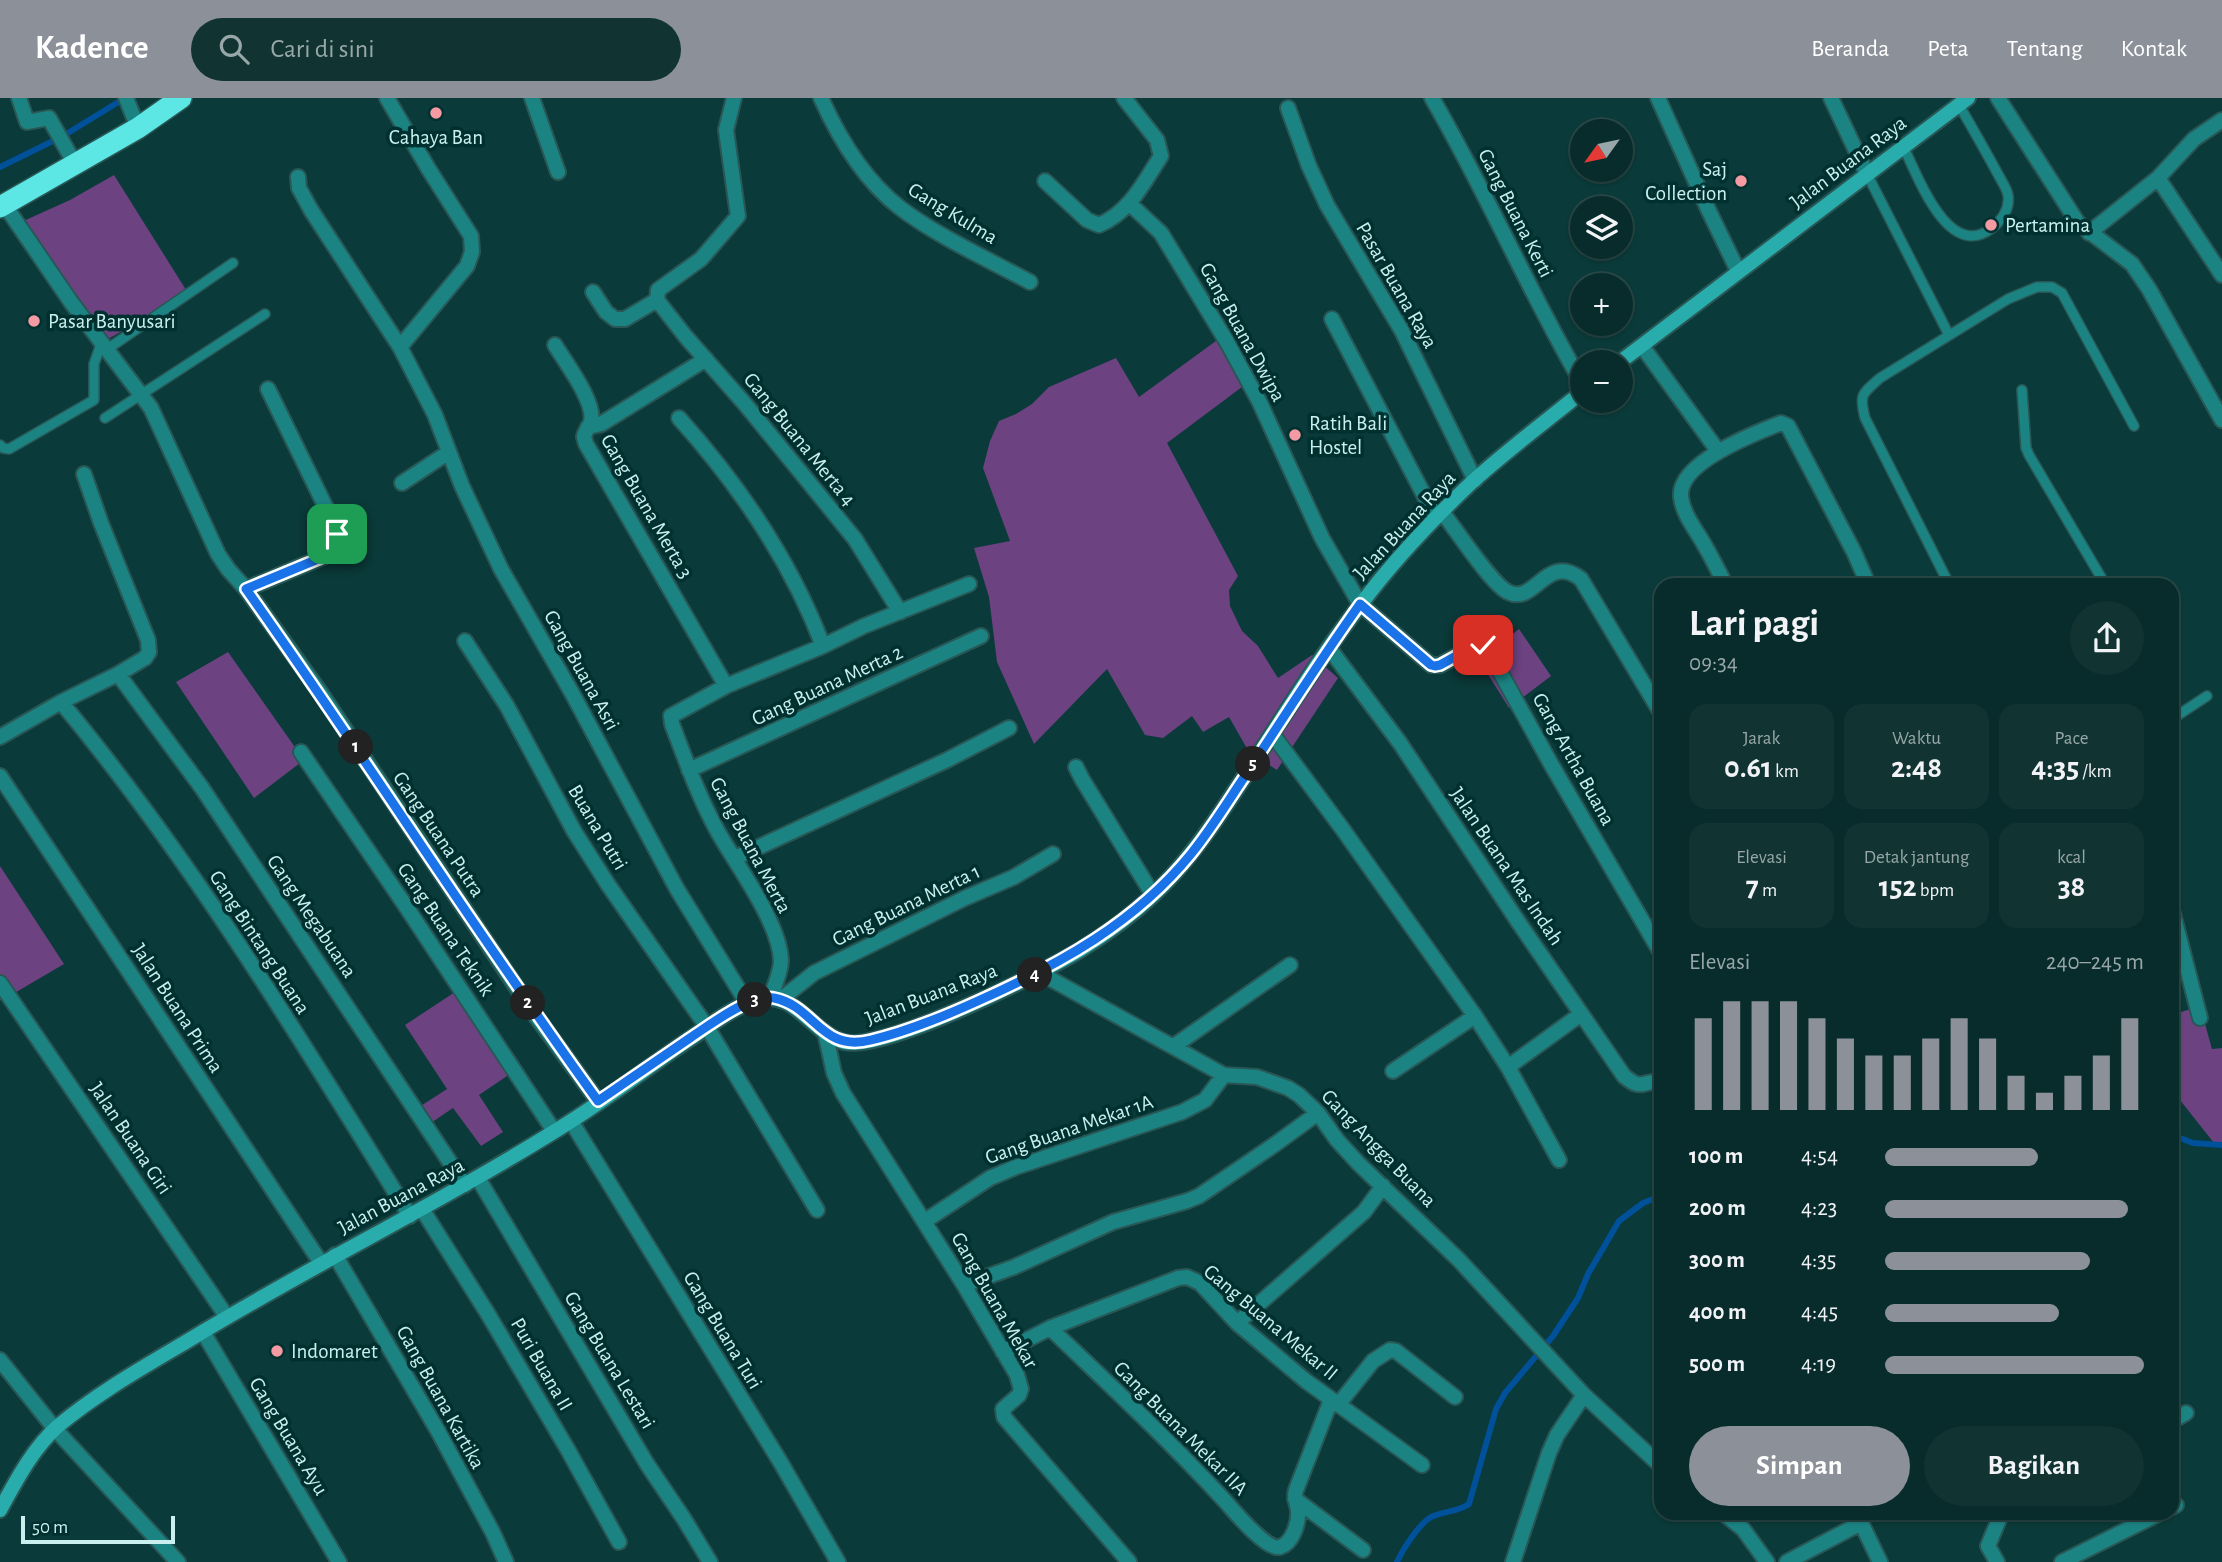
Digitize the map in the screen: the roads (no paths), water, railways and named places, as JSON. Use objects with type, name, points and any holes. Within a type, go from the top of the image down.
[{"type":"highway","points":[[2,206],[138,128],[181,98]]},
{"type":"street","points":[[19,98],[27,122],[49,117],[75,164]]},
{"type":"street","points":[[127,98],[138,128]]},
{"type":"street","points":[[387,98],[471,236],[472,251],[467,265],[400,347]]},
{"type":"street","points":[[532,98],[558,172]]},
{"type":"street","points":[[593,292],[606,312],[615,319],[625,319],[657,300],[658,290],[701,259],[738,216],[726,130],[734,98]]},
{"type":"street","name":"Gang Kulma","points":[[821,98],[832,123],[858,163],[897,206],[959,244],[1030,282]]},
{"type":"street","points":[[1045,181],[1087,220],[1099,225],[1130,204],[1161,156],[1157,140],[1124,98]]},
{"type":"street","name":"Gang Buana Kerti","points":[[1432,98],[1570,361]]},
{"type":"street","points":[[1658,98],[1707,209],[1738,271]]},
{"type":"street","points":[[1831,98],[1867,174]]},
{"type":"street","points":[[1998,98],[2078,223],[2132,264],[2149,289],[2222,420]]},
{"type":"street","name":"Jalan Buana Raya","points":[[1633,352],[1964,102]]},
{"type":"street","name":"Pasar Buana Raya","points":[[1288,108],[1309,166],[1327,205],[1402,331],[1475,480]]},
{"type":"street","points":[[2089,233],[2158,178],[2194,139],[2222,120]]},
{"type":"street","name":"Gang Buana Asri","points":[[298,177],[299,188],[311,210],[400,347],[435,415],[476,518],[502,569],[572,692],[677,889],[747,1003]]},
{"type":"street","points":[[2158,178],[2222,275]]},
{"type":"street","name":"Gang Buana Dwipa","points":[[1130,204],[1161,233],[1227,342],[1260,403],[1322,538],[1360,604]]},
{"type":"street","name":"Gang Buana Putra","points":[[2,206],[151,408],[218,554],[320,692],[536,1015],[598,1101]]},
{"type":"street","name":"Gang Buana Merta 4","points":[[657,300],[855,539],[900,612]]},
{"type":"street","points":[[1332,319],[1439,515],[1484,568],[1511,594],[1520,594],[1559,571],[1566,571],[1581,579],[1654,701]]},
{"type":"street","name":"Gang Buana Merta 3","points":[[555,345],[586,398],[592,414],[584,437],[586,443],[726,686]]},
{"type":"street","points":[[1642,345],[1718,451]]},
{"type":"street","points":[[588,427],[601,424],[706,359]]},
{"type":"street","points":[[246,589],[335,552],[339,544],[332,522],[268,389]]},
{"type":"street","name":"Jalan Buana Raya","points":[[0,1510],[4,1493],[35,1452],[55,1429],[88,1404],[227,1317],[471,1182],[571,1121],[707,1027],[747,1003],[775,998],[794,1005],[839,1041],[855,1044],[871,1041],[956,1011],[1040,973],[1116,927],[1153,895],[1191,855],[1329,648],[1360,604],[1405,550],[1475,480],[1570,402]]},
{"type":"street","points":[[679,418],[715,458],[782,559],[815,624],[823,646]]},
{"type":"street","points":[[1722,578],[1686,514],[1681,488],[1688,477],[1718,451],[1781,423],[1788,426],[1865,578]]},
{"type":"street","points":[[402,483],[449,452]]},
{"type":"street","points":[[1,732],[118,674],[145,658],[149,652],[148,639],[84,474]]},
{"type":"street","points":[[726,686],[969,584]]},
{"type":"street","name":"Gang Artha Buana","points":[[1360,604],[1431,665],[1440,665],[1478,644],[1488,650],[1654,941]]},
{"type":"street","name":"Gang Buana Merta 2","points":[[689,770],[981,636]]},
{"type":"street","name":"Buana Putri","points":[[465,641],[507,706],[574,831],[707,1027],[817,1210]]},
{"type":"street","name":"Jalan Buana Mas Indah","points":[[1329,648],[1400,743],[1624,1076],[1640,1086],[1654,1081]]},
{"type":"street","name":"Gang Megabuana","points":[[118,674],[201,788],[471,1182]]},
{"type":"street","name":"Gang Buana Merta","points":[[726,686],[673,714],[670,720],[707,812],[735,858],[778,943],[781,963],[775,998]]},
{"type":"street","name":"Gang Bintang Buana","points":[[61,702],[164,834],[416,1213]]},
{"type":"street","points":[[735,858],[947,760],[1009,728]]},
{"type":"street","points":[[1273,735],[1475,1016],[1508,1067],[1559,1160]]},
{"type":"street","name":"Gang Buana Teknik","points":[[301,752],[554,1131]]},
{"type":"street","points":[[1076,767],[1153,895]]},
{"type":"street","name":"Jalan Buana Prima","points":[[0,776],[321,1263]]},
{"type":"street","name":"Gang Buana Merta 1","points":[[775,998],[814,973],[965,898],[1014,877],[1053,854]]},
{"type":"street","points":[[2179,936],[2200,1018]]},
{"type":"street","points":[[1174,1046],[1290,965]]},
{"type":"street","name":"Gang Angga Buana","points":[[1040,973],[1224,1075],[1257,1077],[1288,1088],[1299,1095],[1318,1113],[1337,1140],[1460,1261],[1584,1395],[1654,1460]]},
{"type":"street","name":"Jalan Buana Giri","points":[[0,983],[227,1317]]},
{"type":"street","points":[[1508,1067],[1581,1014]]},
{"type":"street","points":[[1393,1070],[1475,1016]]},
{"type":"street","name":"Gang Buana Mekar","points":[[825,1032],[834,1073],[843,1093],[925,1221],[1017,1375],[1021,1389],[1019,1395],[1003,1409],[1004,1416],[1129,1562]]},
{"type":"street","name":"Gang Buana Mekar 1A","points":[[925,1221],[982,1183],[1016,1167],[1182,1112],[1205,1100],[1224,1075]]},
{"type":"street","points":[[964,1285],[1014,1267],[1113,1222],[1199,1196],[1318,1113]]},
{"type":"street","name":"Gang Buana Turi","points":[[571,1121],[781,1463],[838,1562]]},
{"type":"street","name":"Gang Buana Lestari","points":[[471,1182],[710,1562]]},
{"type":"street","points":[[1237,1323],[1364,1212],[1382,1186]]},
{"type":"street","name":"Puri Buana II","points":[[416,1213],[488,1314],[619,1542]]},
{"type":"street","name":"Gang Buana Kartika","points":[[335,1255],[438,1431],[506,1562]]},
{"type":"street","name":"Gang Buana Mekar II","points":[[1003,1352],[1050,1328],[1178,1278],[1187,1277],[1200,1283],[1237,1323],[1335,1403],[1422,1465]]},
{"type":"street","name":"Gang Buana Mekar IIA","points":[[1050,1328],[1142,1415],[1270,1546],[1280,1547],[1287,1543],[1295,1531],[1298,1512],[1295,1499]]},
{"type":"street","name":"Gang Buana Ayu","points":[[203,1332],[339,1562]]},
{"type":"street","points":[[1363,1550],[1295,1499],[1296,1490],[1335,1403],[1373,1361],[1390,1350],[1396,1351],[1455,1397]]},
{"type":"street","points":[[0,1360],[55,1429],[178,1562]]},
{"type":"street","points":[[1513,1562],[1549,1453],[1557,1435],[1584,1395]]},
{"type":"street","points":[[2179,1417],[2186,1413]]},
{"type":"street","points":[[1731,1520],[1768,1562]]},
{"type":"street","points":[[1787,1562],[1856,1520]]},
{"type":"street","points":[[1860,1520],[1880,1562]]},
{"type":"street","points":[[1997,1562],[1989,1546],[1999,1520]]},
{"type":"street","points":[[2062,1562],[2146,1520]]},
{"type":"lane","points":[[1903,146],[1946,225],[1965,236],[1982,235],[1997,223],[2006,211],[2008,194],[1964,102]]},
{"type":"lane","points":[[1867,174],[1950,335]]},
{"type":"lane","points":[[0,445],[9,449],[94,400],[94,364],[104,347],[233,263]]},
{"type":"lane","points":[[1946,578],[1865,418],[1861,401],[1863,393],[1880,378],[2008,299],[2037,287],[2052,287],[2063,293],[2134,426]]},
{"type":"lane","points":[[106,418],[265,314]]},
{"type":"lane","points":[[2022,390],[2026,448],[2101,578]]},
{"type":"lane","points":[[2179,714],[2207,696]]},
{"type":"waterway","points":[[0,167],[63,136],[125,98]]},
{"type":"waterway","points":[[2179,1138],[2193,1143],[2222,1145]]},
{"type":"waterway","points":[[1397,1562],[1426,1520],[1469,1504],[1496,1409],[1505,1393],[1553,1336],[1578,1298],[1588,1274],[1619,1221],[1643,1203],[1654,1199]]},
{"type":"place","name":"Cahaya Ban","points":[[436,113]]},
{"type":"place","name":"Saj Collection","points":[[1741,181]]},
{"type":"place","name":"Pertamina","points":[[1991,225]]},
{"type":"place","name":"Pasar Banyusari","points":[[34,321]]},
{"type":"place","name":"Ratih Bali Hostel","points":[[1295,435]]},
{"type":"place","name":"Indomaret","points":[[277,1351]]}]
